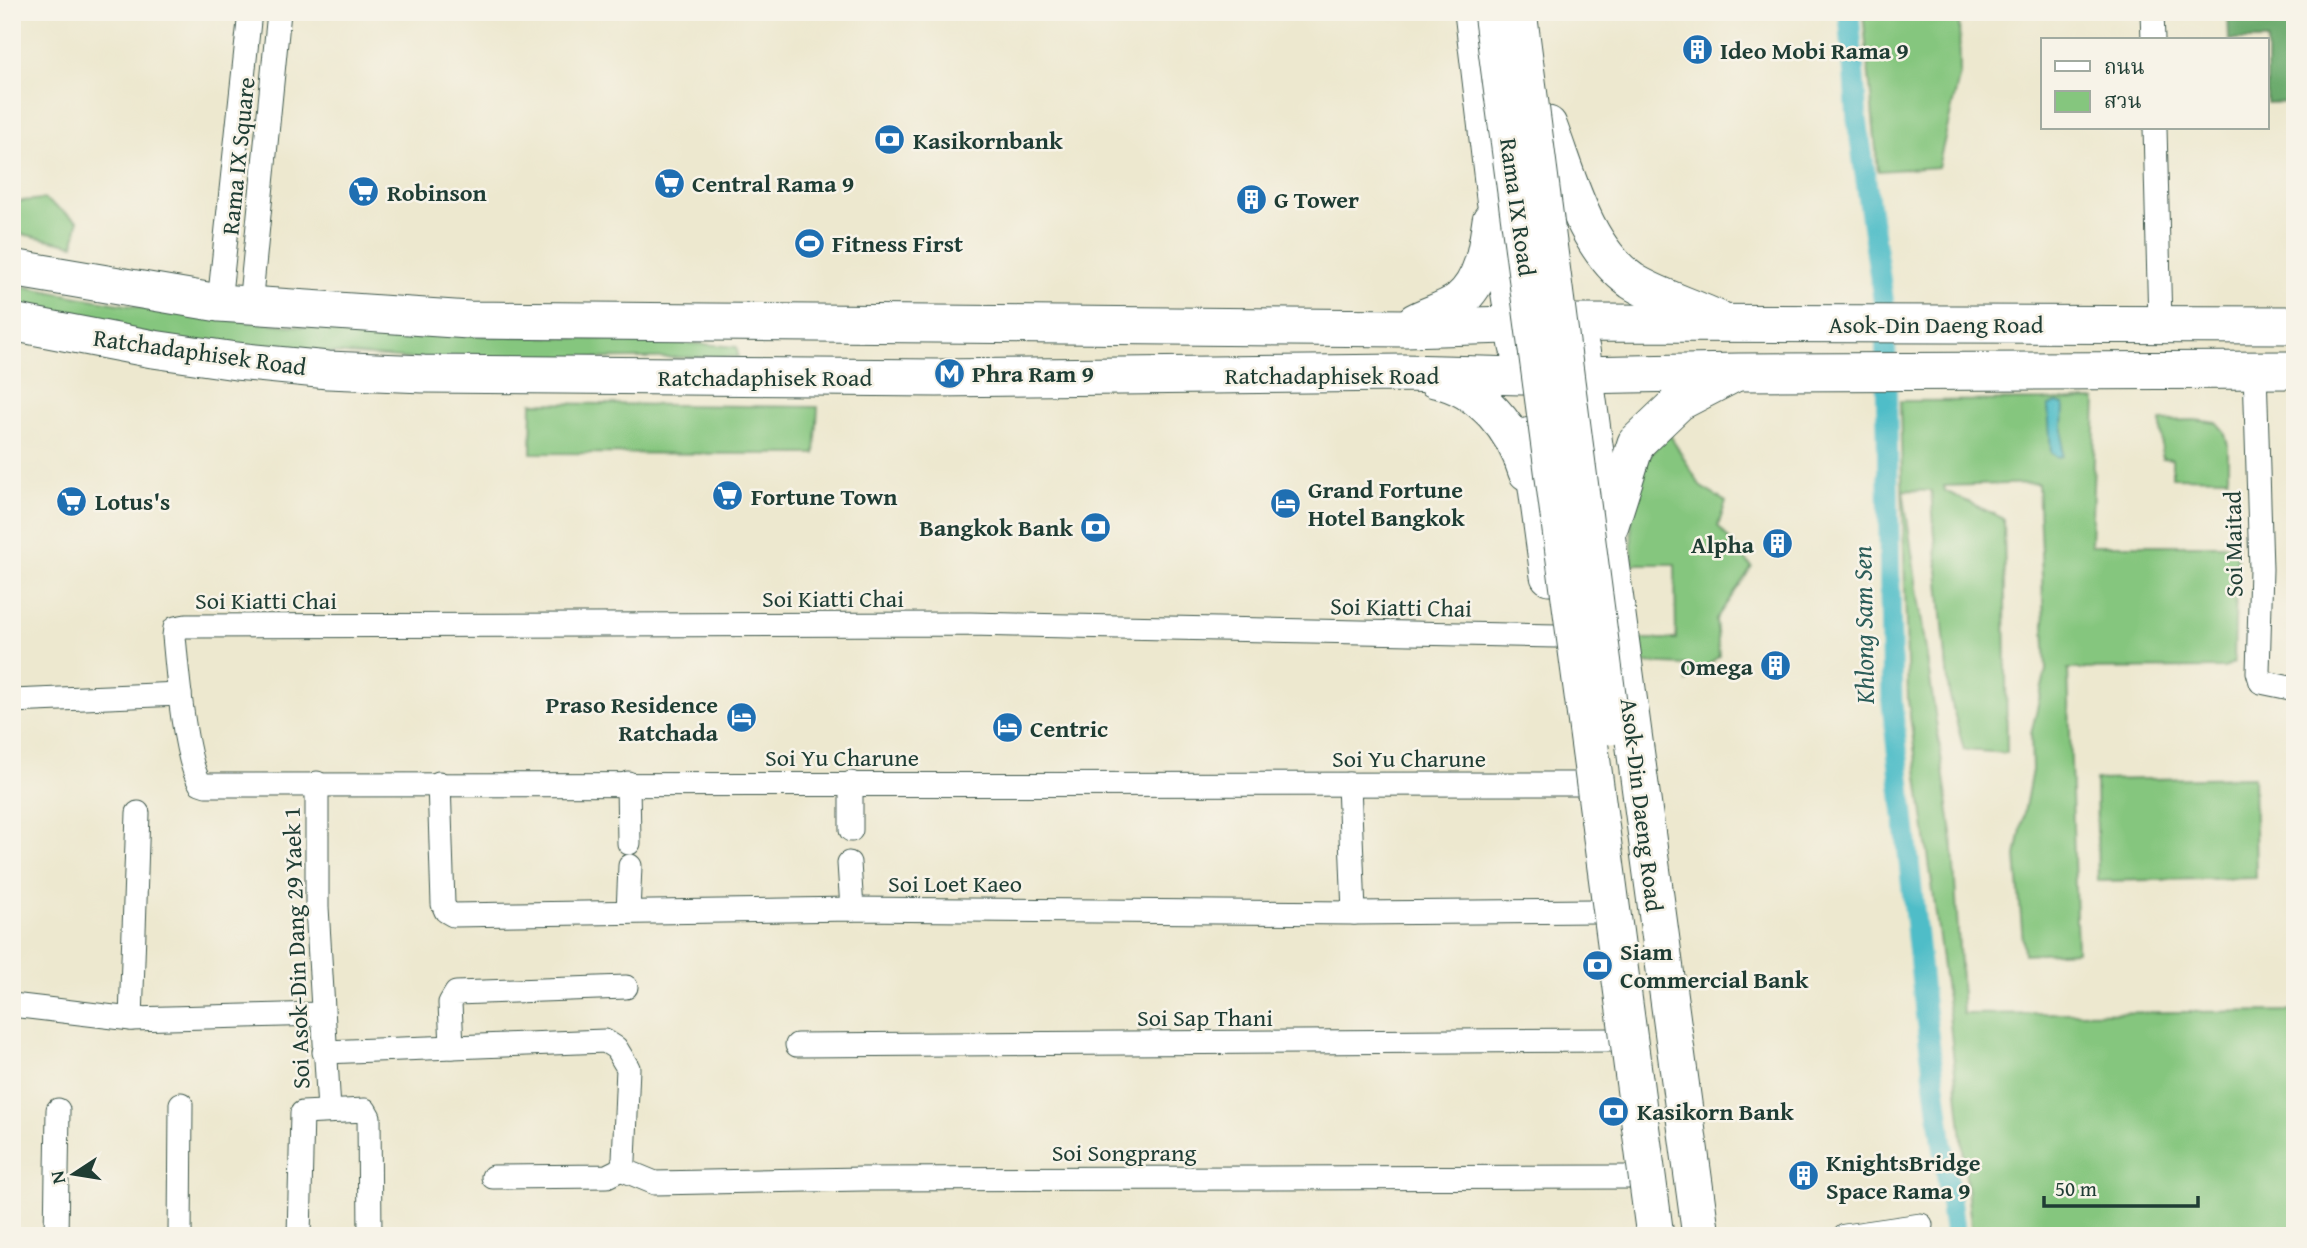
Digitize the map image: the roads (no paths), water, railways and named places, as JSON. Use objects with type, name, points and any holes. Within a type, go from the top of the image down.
[{"type":"main road","name":"Rama IX Road","points":[[1473,12],[1494,198],[1515,324]]},
{"type":"main road","name":"Rama IX Road","points":[[1492,12],[1555,388]]},
{"type":"main road","name":"Rama IX Road","points":[[1518,12],[1555,388]]},
{"type":"main road","name":"Rama IX Road","points":[[1533,12],[1577,323]]},
{"type":"main road","points":[[1548,125],[1599,248],[1632,281],[1724,323]]},
{"type":"main road","points":[[1406,328],[1459,302],[1475,282],[1487,247],[1494,198]]},
{"type":"main road","name":"Ratchadaphisek Road","points":[[12,268],[235,304],[469,320],[1406,328],[1515,324]]},
{"type":"main road","name":"Ratchadaphisek Road","points":[[12,322],[153,349],[328,370],[510,375],[937,378],[1403,373],[1555,388]]},
{"type":"main road","name":"Asok-Din Daeng Road","points":[[1577,323],[1555,388],[1541,518],[1639,1236]]},
{"type":"main road","name":"Asok-Din Daeng Road","points":[[1515,324],[1555,388],[1607,534],[1701,1236]]},
{"type":"main road","name":"Asok-Din Daeng Road","points":[[1515,324],[2295,325]]},
{"type":"main road","points":[[934,326],[947,338],[948,360],[937,378]]},
{"type":"main road","name":"Asok-Din Daeng Road","points":[[1555,388],[1739,372],[2295,370]]},
{"type":"main road","points":[[1607,534],[1636,443],[1679,402],[1739,372]]},
{"type":"main road","points":[[1403,373],[1441,381],[1470,394],[1505,425],[1521,452],[1541,518]]},
{"type":"main road","name":"Asok-Din Daeng Road","points":[[1555,388],[1655,1236]]},
{"type":"main road","name":"Asok-Din Daeng Road","points":[[1555,388],[1677,1236]]},
{"type":"main road","points":[[1587,858],[1648,852]]},
{"type":"main road","points":[[1606,993],[1666,988]]},
{"type":"street","name":"Rama IX Square","points":[[235,304],[250,12]]},
{"type":"street","name":"Rama IX Square","points":[[235,304],[279,12]]},
{"type":"street","points":[[2152,12],[2153,38]]},
{"type":"street","points":[[2155,130],[2160,324]]},
{"type":"street","name":"Soi Maitad","points":[[2255,370],[2261,569],[2258,672],[2261,682],[2295,689]]},
{"type":"street","name":"Soi Kiatti Chai","points":[[180,694],[174,635],[175,628],[186,626],[970,624],[1557,636]]},
{"type":"street","points":[[12,701],[180,694]]},
{"type":"street","name":"Soi Yu Charune","points":[[180,694],[194,767],[200,783],[1576,784]]},
{"type":"street","name":"Soi Asok-Din Dang 29 Yaek 1","points":[[317,783],[321,1014],[329,1110]]},
{"type":"street","name":"Soi Loet Kaeo","points":[[439,783],[443,904],[446,911],[453,915],[852,909],[1354,913],[1594,911]]},
{"type":"street","points":[[628,783],[629,843]]},
{"type":"street","points":[[851,783],[851,830]]},
{"type":"street","points":[[1349,784],[1354,913]]},
{"type":"street","points":[[131,1020],[138,813]]},
{"type":"street","points":[[849,863],[852,909]]},
{"type":"street","points":[[628,912],[630,866]]},
{"type":"street","points":[[452,1047],[450,1003],[456,993],[626,987]]},
{"type":"street","points":[[12,1005],[131,1020],[321,1014]]},
{"type":"street","name":"Soi Sap Thani","points":[[797,1045],[1612,1040]]},
{"type":"street","points":[[324,1052],[605,1041],[616,1048],[628,1068],[624,1160],[621,1169],[607,1176],[493,1177]]},
{"type":"street","points":[[180,1236],[181,1104]]},
{"type":"street","points":[[56,1236],[58,1110]]},
{"type":"street","points":[[299,1236],[300,1116],[306,1110],[365,1110],[368,1113],[370,1236]]},
{"type":"street","name":"Soi Songprang","points":[[621,1169],[654,1183],[863,1179],[1631,1177]]},
{"type":"street","points":[[1845,1236],[1921,1225]]},
{"type":"water","points":[[2057,403],[2064,405],[2062,456],[2058,457],[2051,453],[2048,406]]},
{"type":"waterway","name":"Khlong Sam Sen","points":[[1849,12],[1857,119],[1885,312],[1892,703],[1925,1011],[1955,1236]]},
{"type":"place","name":"Ideo Mobi Rama 9","points":[[1697,50]]},
{"type":"place","name":"Kasikornbank","points":[[890,140]]},
{"type":"place","name":"Central Rama 9","points":[[669,183]]},
{"type":"place","name":"Robinson","points":[[364,192]]},
{"type":"place","name":"G Tower","points":[[1251,199]]},
{"type":"place","name":"Fitness First","points":[[809,243]]},
{"type":"place","name":"Phra Ram 9","points":[[949,373]]},
{"type":"place","name":"Fortune Town","points":[[728,496]]},
{"type":"place","name":"Lotus's","points":[[72,501]]},
{"type":"place","name":"Grand Fortune Hotel Bangkok","points":[[1285,503]]},
{"type":"place","name":"Bangkok Bank","points":[[1096,527]]},
{"type":"place","name":"Alpha","points":[[1777,544]]},
{"type":"place","name":"Omega","points":[[1776,666]]},
{"type":"place","name":"Praso Residence Ratchada","points":[[741,718]]},
{"type":"place","name":"Centric","points":[[1007,728]]},
{"type":"place","name":"Siam Commercial Bank","points":[[1597,965]]},
{"type":"place","name":"Kasikorn Bank","points":[[1614,1111]]},
{"type":"place","name":"KnightsBridge Space Rama 9","points":[[1803,1176]]}]
